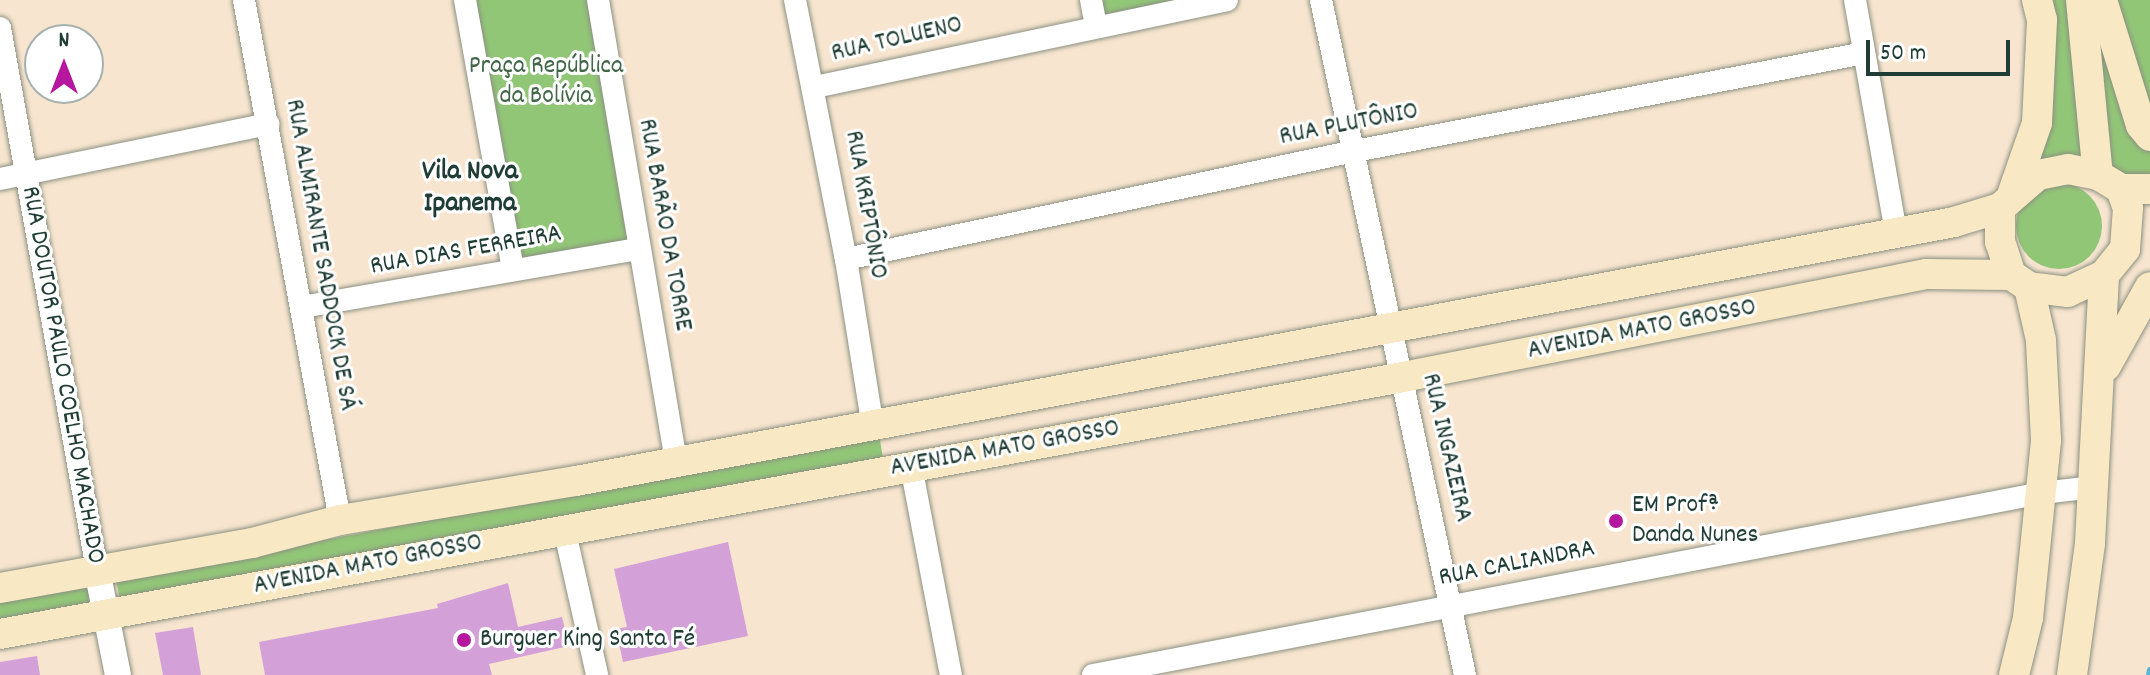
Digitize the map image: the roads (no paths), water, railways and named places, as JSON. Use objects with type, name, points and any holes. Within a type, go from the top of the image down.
[{"type":"main road","points":[[2014,675],[2028,618],[2046,440],[2041,340],[2020,281],[2000,242],[2007,200],[2037,123],[2042,20],[2037,0]]},
{"type":"main road","points":[[2020,281],[2068,292],[2104,275],[2137,249],[2081,0]]},
{"type":"main road","points":[[2102,0],[2141,125],[2150,136]]},
{"type":"main road","points":[[2007,200],[2038,175],[2068,169],[2123,184]]},
{"type":"main road","name":"AVENIDA MATO GROSSO","points":[[0,588],[252,543],[340,520],[576,481],[872,422],[1896,232],[2007,200]]},
{"type":"main road","name":"AVENIDA MATO GROSSO","points":[[0,634],[564,528],[1403,377],[1926,274],[2020,281]]},
{"type":"main road","points":[[2072,675],[2094,487],[2104,275]]},
{"type":"main road","points":[[2099,382],[2115,343],[2150,287]]},
{"type":"main road","points":[[848,477],[873,457],[872,422]]},
{"type":"main road","points":[[564,528],[562,498],[576,481]]},
{"type":"street","name":"RUA ALMIRANTE SADDOCK DE SÁ","points":[[244,0],[340,520]]},
{"type":"street","points":[[465,0],[513,270]]},
{"type":"street","name":"RUA BARÃO DA TORRE","points":[[598,0],[676,459]]},
{"type":"street","name":"RUA KRIPTÔNIO","points":[[795,0],[815,87],[872,422]]},
{"type":"street","points":[[1091,0],[1096,25]]},
{"type":"street","name":"RUA TOLUENO","points":[[815,87],[1096,25],[1227,0]]},
{"type":"street","name":"RUA INGAZEIRA","points":[[1321,0],[1387,328],[1403,377],[1453,605],[1465,675]]},
{"type":"street","points":[[1855,0],[1896,232]]},
{"type":"street","name":"RUA DOUTOR PAULO COELHO MACHADO","points":[[0,28],[118,675]]},
{"type":"street","name":"RUA PLUTÔNIO","points":[[846,259],[1350,152],[1864,53]]},
{"type":"street","points":[[0,179],[268,124]]},
{"type":"street","name":"RUA DIAS FERREIRA","points":[[302,307],[639,249]]},
{"type":"street","points":[[911,466],[951,675]]},
{"type":"street","name":"RUA CALIANDRA","points":[[1093,675],[2042,493],[2094,487]]},
{"type":"street","points":[[564,528],[597,675]]},
{"type":"waterway","points":[[2149,675],[2150,670]]},
{"type":"place","name":"EM Profª Danda Nunes","points":[[1616,521]]},
{"type":"place","name":"Burguer King Santa Fé","points":[[464,640]]},
{"type":"district","name":"Vila Nova Ipanema","points":[[470,189]]},
{"type":"park label","name":"Praça República da Bolívia","points":[[546,82]]}]
